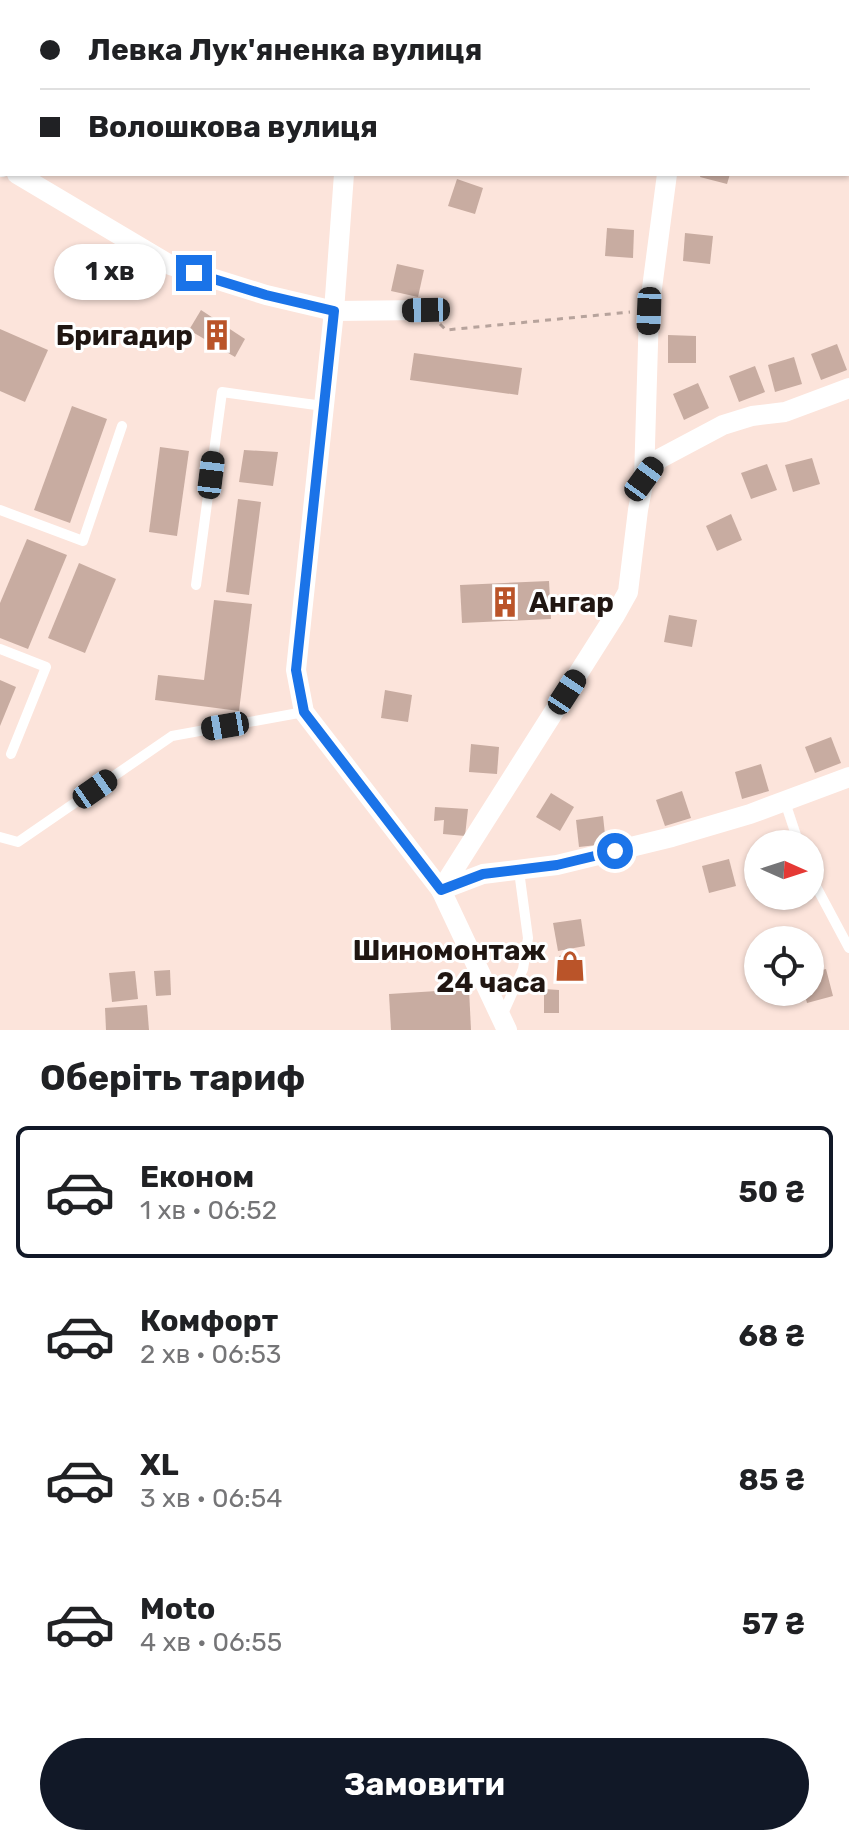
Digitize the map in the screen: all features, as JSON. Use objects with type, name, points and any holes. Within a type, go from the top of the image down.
[{"type":"street","points":[[20,176],[170,265],[266,295],[334,311],[426,310]]},
{"type":"street","points":[[344,176],[334,311],[296,670],[304,712],[441,890],[504,1024]]},
{"type":"street","points":[[441,890],[628,592],[644,479],[649,311],[667,176]]},
{"type":"street","points":[[644,479],[659,459],[723,425],[752,416],[785,412],[849,388]]},
{"type":"street","points":[[441,890],[483,874],[519,871],[672,837],[785,802],[849,777]]},
{"type":"lane","points":[[196,585],[222,392],[323,406]]},
{"type":"lane","points":[[0,510],[83,541],[122,426]]},
{"type":"lane","points":[[0,649],[46,667],[11,754]]},
{"type":"lane","points":[[0,837],[18,842],[172,736],[304,712]]},
{"type":"lane","points":[[785,802],[794,830]]},
{"type":"lane","points":[[504,1024],[523,969],[528,938],[519,871]]},
{"type":"lane","points":[[824,905],[849,948]]},
{"type":"path","points":[[426,310],[446,330],[649,311]]},
{"type":"building","points":[[700,176],[729,176],[727,184]]},
{"type":"building","points":[[457,179],[483,188],[475,214],[448,206]]},
{"type":"building","points":[[607,228],[634,230],[633,258],[605,256]]},
{"type":"building","points":[[685,233],[713,236],[710,264],[683,261]]},
{"type":"building","points":[[397,264],[424,270],[418,297],[391,291]]},
{"type":"building","name":"Бригадир","points":[[201,310],[245,339],[235,357],[189,330]]},
{"type":"building","points":[[0,329],[48,350],[25,402],[0,391]]},
{"type":"building","points":[[668,335],[696,336],[696,363],[668,363]]},
{"type":"building","points":[[837,344],[847,370],[821,380],[811,354]]},
{"type":"building","points":[[414,353],[522,368],[518,395],[410,380]]},
{"type":"building","points":[[794,357],[802,384],[775,392],[768,365]]},
{"type":"building","points":[[755,366],[765,392],[739,402],[729,376]]},
{"type":"building","points":[[698,383],[709,408],[684,420],[673,394]]},
{"type":"building","points":[[72,406],[107,419],[70,523],[34,510]]},
{"type":"building","points":[[160,447],[189,451],[177,536],[149,532]]},
{"type":"building","points":[[244,450],[278,452],[273,486],[239,482]]},
{"type":"building","points":[[812,458],[820,484],[793,492],[785,465]]},
{"type":"building","points":[[767,464],[777,490],[751,499],[741,473]]},
{"type":"building","points":[[238,499],[261,502],[249,595],[226,592]]},
{"type":"building","points":[[731,514],[742,540],[717,551],[706,526]]},
{"type":"building","points":[[27,539],[67,555],[28,649],[0,638],[0,603]]},
{"type":"building","points":[[79,563],[116,579],[85,653],[48,638]]},
{"type":"building","name":"Ангар","points":[[549,581],[551,619],[462,623],[460,585]]},
{"type":"building","points":[[214,600],[252,604],[239,711],[155,700],[158,675],[204,680]]},
{"type":"building","points":[[669,615],[697,620],[692,647],[664,642]]},
{"type":"building","points":[[0,680],[16,687],[0,726]]},
{"type":"building","points":[[385,690],[412,695],[408,722],[381,718]]},
{"type":"building","points":[[831,737],[841,763],[815,773],[805,747]]},
{"type":"building","points":[[471,744],[499,747],[497,774],[469,772]]},
{"type":"building","points":[[761,764],[769,791],[742,799],[735,772]]},
{"type":"building","points":[[682,791],[691,818],[665,826],[656,800]]},
{"type":"building","points":[[551,793],[574,807],[560,831],[536,817]]},
{"type":"building","points":[[435,807],[468,809],[465,836],[443,834],[444,820],[434,821]]},
{"type":"building","points":[[603,816],[606,844],[579,847],[576,820]]},
{"type":"building","points":[[729,859],[736,886],[709,893],[702,866]]},
{"type":"building","points":[[581,919],[585,946],[558,951],[553,923]]},
{"type":"building","name":"Шиномонтаж 24 часа","points":[[575,952],[581,976],[564,979],[559,956]]},
{"type":"building","points":[[170,970],[171,995],[156,996],[154,971]]},
{"type":"building","points":[[824,970],[833,996],[824,998]]},
{"type":"building","points":[[135,971],[138,999],[112,1002],[109,973]]},
{"type":"building","points":[[469,989],[471,1030],[391,1030],[389,994]]},
{"type":"building","points":[[544,989],[559,990],[559,1013],[544,1013]]},
{"type":"building","points":[[147,1005],[149,1030],[106,1030],[105,1008]]},
{"type":"place","name":"Бригадир","points":[[217,335]]},
{"type":"place","name":"Ангар","points":[[505,602]]},
{"type":"place","name":"Шиномонтаж 24 часа","points":[[570,966]]},
{"type":"route","points":[[194,273],[334,311],[296,670],[304,712],[441,890],[483,874],[557,865],[615,851]]}]
